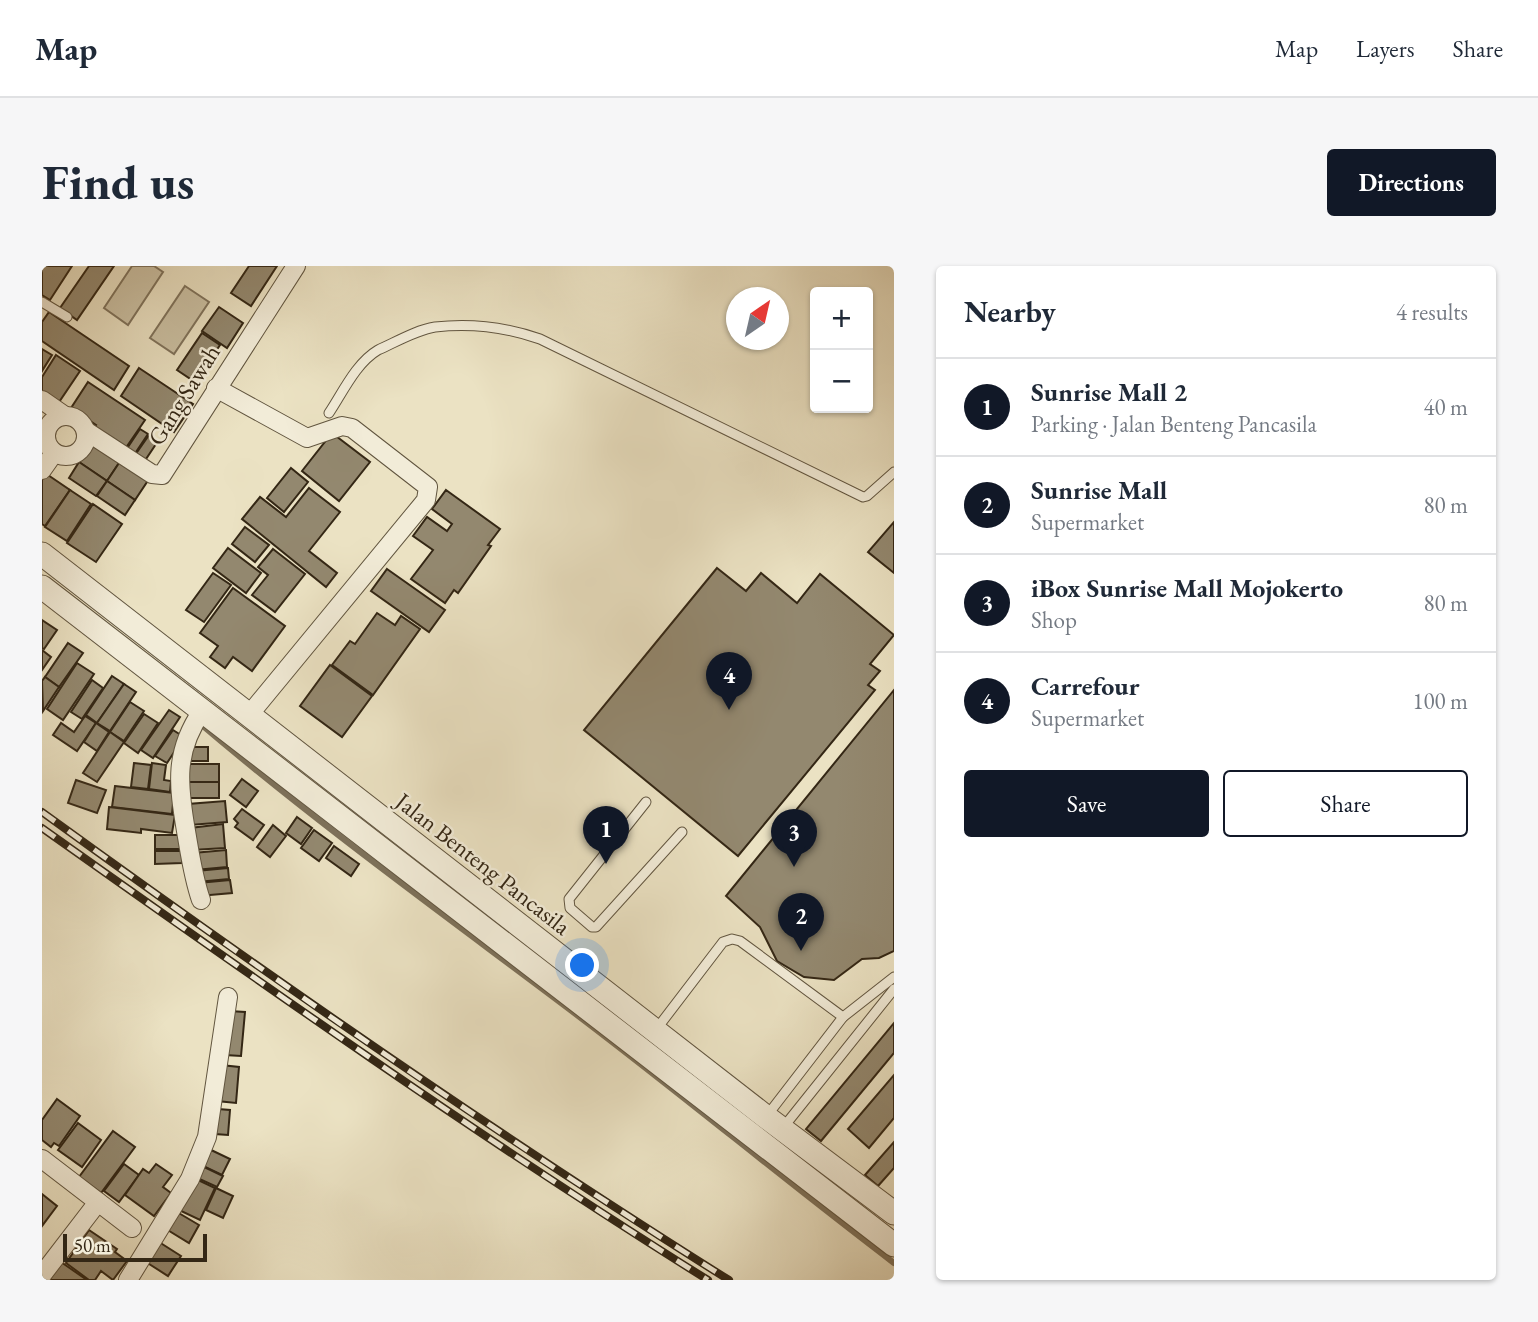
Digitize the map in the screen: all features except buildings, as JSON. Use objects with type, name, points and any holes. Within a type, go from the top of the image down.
[{"type":"street","name":"Gang Sawah","points":[[86,431],[152,474],[162,475],[296,266]]},
{"type":"street","points":[[216,388],[307,438],[342,426],[352,428],[428,487],[426,500],[233,735]]},
{"type":"street","points":[[42,400],[65,416],[78,420],[86,431],[85,445],[68,457],[54,453],[46,441],[52,421],[65,416]]},
{"type":"street","points":[[42,470],[54,453]]},
{"type":"street","name":"Jalan Benteng Pancasila","points":[[42,554],[655,1031],[894,1213]]},
{"type":"street","points":[[50,592],[72,577]]},
{"type":"street","name":"Jalan Benteng Pancasila","points":[[50,592],[197,717],[233,735],[894,1245]]},
{"type":"street","points":[[197,717],[184,743],[179,786],[193,877],[201,900]]},
{"type":"street","points":[[461,912],[477,892]]},
{"type":"street","points":[[128,1280],[190,1179],[207,1137],[228,997]]},
{"type":"street","points":[[42,1160],[132,1228]]},
{"type":"street","points":[[42,1275],[98,1202]]},
{"type":"lane","points":[[42,302],[67,317]]},
{"type":"lane","points":[[330,412],[360,367],[378,350],[435,327],[494,326],[540,339],[863,497],[894,472]]},
{"type":"lane","points":[[646,802],[569,899],[570,908],[592,927],[596,926],[682,832]]},
{"type":"lane","points":[[655,1031],[723,942],[732,939],[740,941],[843,1017]]},
{"type":"lane","points":[[774,1123],[843,1017],[894,977]]},
{"type":"lane","points":[[774,1123],[894,989]]},
{"type":"shaded area","points":[[132,266],[154,266],[163,272],[128,325],[104,308]]},
{"type":"shaded area","points":[[185,286],[209,302],[174,354],[150,338]]},
{"type":"waterway","points":[[197,721],[337,834],[617,1046],[894,1263]]},
{"type":"railway","points":[[42,812],[382,1052],[554,1168],[729,1280]]},
{"type":"railway","points":[[42,828],[455,1115],[708,1280]]},
{"type":"place","name":"Carrefour","points":[[729,710]]},
{"type":"place","name":"Sunrise Mall 2","points":[[606,864]]},
{"type":"place","name":"iBox Sunrise Mall Mojokerto","points":[[794,867]]},
{"type":"place","name":"Sunrise Mall","points":[[801,951]]}]
